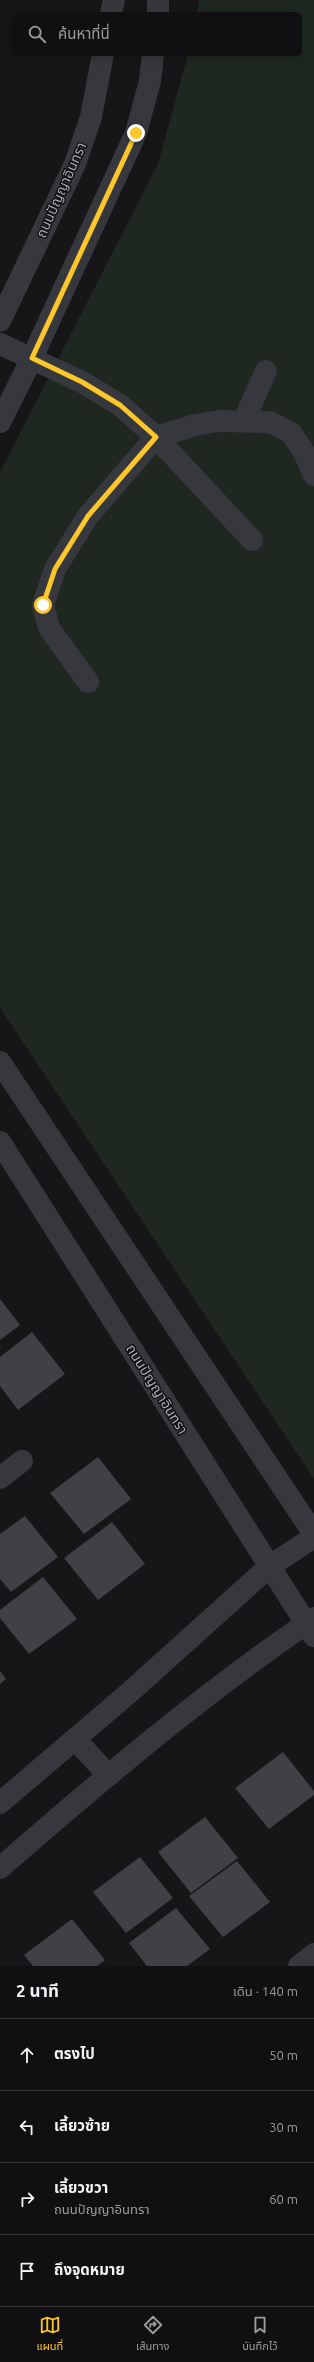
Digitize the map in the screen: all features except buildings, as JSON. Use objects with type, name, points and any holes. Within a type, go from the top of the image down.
[{"type":"street","points":[[111,12],[114,0]]},
{"type":"street","points":[[158,0],[158,12]]},
{"type":"street","name":"ถนนปัญญาอินทรา","points":[[0,320],[75,164],[92,117],[103,56]]},
{"type":"street","points":[[0,422],[32,358],[136,133],[150,81],[153,56]]},
{"type":"street","points":[[0,344],[82,382],[120,405],[156,437],[252,540]]},
{"type":"street","points":[[244,420],[266,371]]},
{"type":"street","points":[[88,682],[49,628],[43,605],[55,569],[88,516],[156,437],[195,425],[244,420],[270,422],[291,433],[304,452],[314,475]]},
{"type":"street","points":[[0,1062],[314,1534]]},
{"type":"street","name":"ถนนปัญญาอินทรา","points":[[0,1142],[270,1566],[311,1626]]},
{"type":"street","points":[[0,1478],[22,1461]]},
{"type":"street","points":[[0,1803],[75,1739],[270,1566],[314,1537]]},
{"type":"street","points":[[0,1868],[108,1775],[210,1694],[311,1626]]},
{"type":"street","points":[[75,1739],[108,1775]]},
{"type":"street","points":[[299,1966],[314,1954]]},
{"type":"shaded area","points":[[199,0],[314,0],[314,1479],[0,1008],[0,472],[158,164],[187,56],[302,56],[302,12],[197,12]]},
{"type":"route","points":[[43,605],[55,569],[88,516],[156,437],[120,405],[82,382],[32,358],[136,133]]}]
